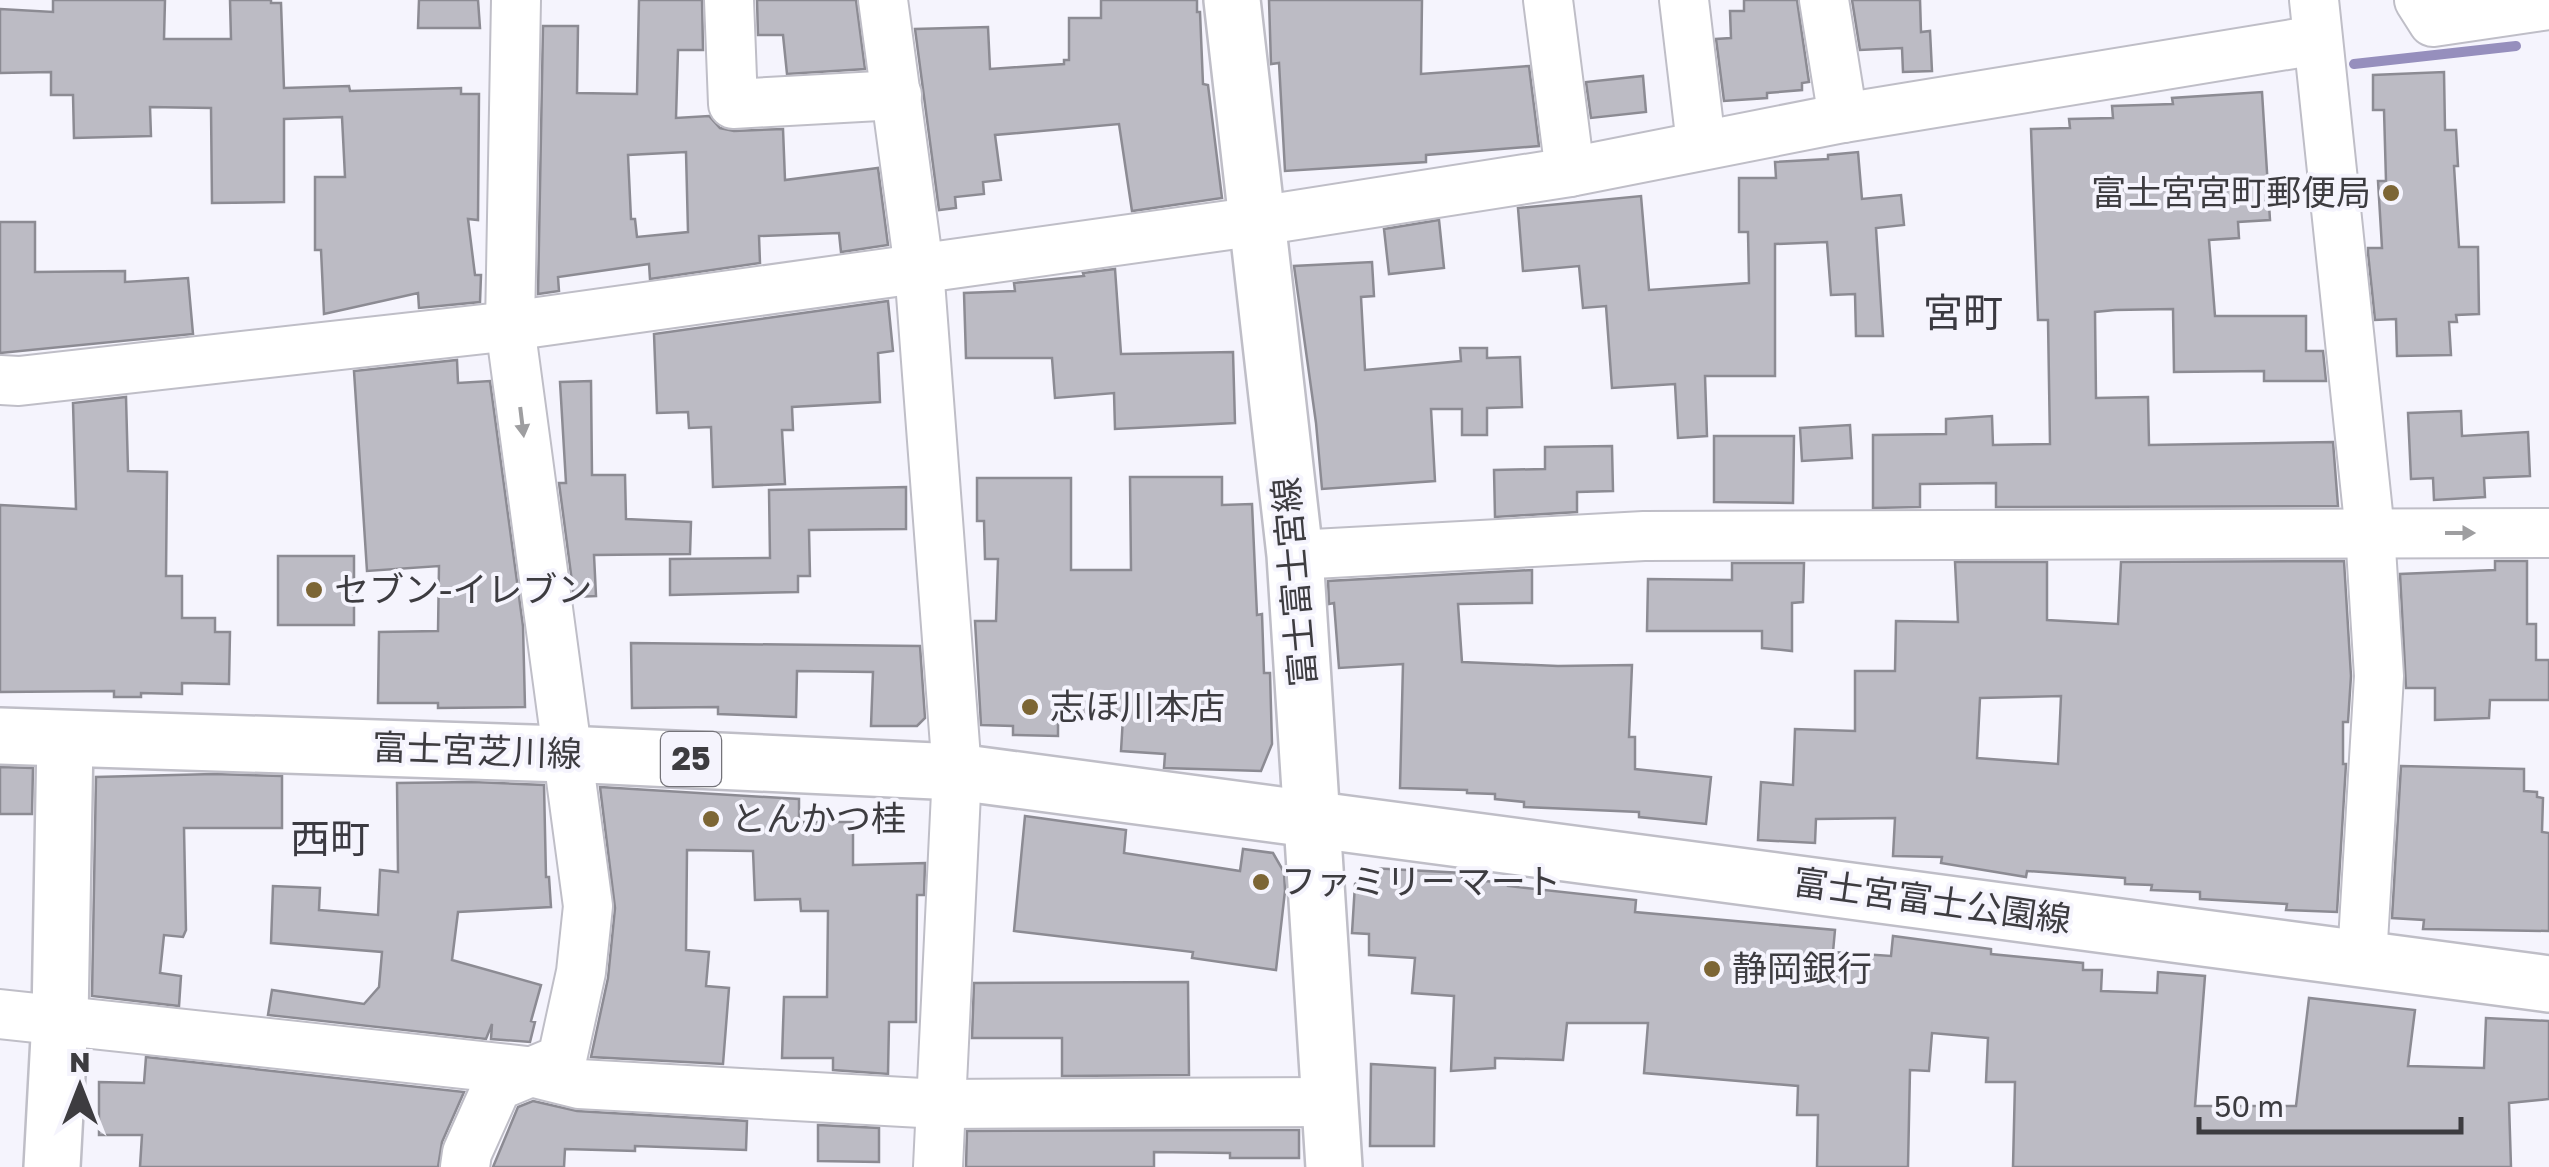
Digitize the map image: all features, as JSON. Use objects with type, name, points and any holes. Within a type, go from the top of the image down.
[{"type":"main road","name":"富士富士宮線","points":[[1232,0],[1295,555],[1334,1167]]},
{"type":"main road","name":"富士宮芝川線","points":[[0,736],[565,754],[957,772],[1314,820]]},
{"type":"main road","points":[[52,1167],[60,1019],[65,738]]},
{"type":"main road","name":"富士宮富士公園線","points":[[1314,820],[2549,984]]},
{"type":"street","points":[[464,1167],[497,1086],[562,1059],[581,972],[588,906],[510,326],[516,0]]},
{"type":"street","points":[[729,0],[733,104],[896,95]]},
{"type":"street","points":[[884,0],[919,268],[957,772],[938,1167]]},
{"type":"street","points":[[1548,0],[1570,172]]},
{"type":"street","points":[[1684,0],[1701,144]]},
{"type":"street","points":[[1824,0],[1843,118]]},
{"type":"street","points":[[2419,0],[2433,22],[2549,5]]},
{"type":"street","points":[[0,380],[510,326],[1258,221],[1570,172],[2315,20],[2370,532],[2379,676],[2362,958]]},
{"type":"street","points":[[1295,555],[1644,536],[2549,533]]},
{"type":"street","points":[[0,1014],[527,1071],[579,1084],[940,1104],[1330,1102]]},
{"type":"building","points":[[53,0],[165,0],[164,39],[231,39],[230,0],[271,0],[281,3],[284,88],[461,88],[461,94],[479,94],[478,220],[468,219],[475,275],[481,275],[480,302],[419,308],[418,293],[324,314],[321,250],[315,250],[315,177],[345,177],[342,117],[284,119],[284,202],[212,203],[211,108],[150,107],[151,136],[74,138],[73,95],[51,95],[51,72],[0,73],[0,9],[53,12]]},
{"type":"building","points":[[419,0],[478,0],[480,28],[418,28]]},
{"type":"building","points":[[639,0],[702,0],[703,50],[678,50],[676,118],[709,116],[720,128],[734,131],[783,129],[785,180],[878,168],[888,245],[841,252],[839,233],[759,236],[760,263],[650,279],[649,264],[558,277],[559,291],[538,294],[543,26],[578,26],[577,93],[637,94]],"holes":[[[686,152],[688,232],[637,237],[635,219],[631,219],[628,155]]]},
{"type":"building","points":[[757,0],[856,0],[865,69],[787,74],[783,35],[758,35]]},
{"type":"building","points":[[1101,0],[1197,0],[1203,84],[1208,85],[1222,198],[1132,211],[1119,124],[995,135],[1001,180],[983,182],[984,194],[955,197],[956,208],[939,210],[915,29],[988,27],[990,69],[1064,64],[1064,60],[1069,60],[1069,18],[1101,18]]},
{"type":"building","points":[[1269,0],[1422,0],[1421,74],[1529,66],[1539,146],[1426,155],[1426,162],[1285,171],[1279,63],[1271,64]]},
{"type":"building","points":[[1744,0],[1797,0],[1809,82],[1802,83],[1802,90],[1767,93],[1767,98],[1724,101],[1716,39],[1731,38],[1730,11],[1744,11]]},
{"type":"building","points":[[1852,0],[1920,0],[1921,32],[1930,31],[1932,71],[1903,72],[1902,48],[1860,50]]},
{"type":"building","points":[[2444,72],[2445,130],[2456,130],[2459,247],[2478,247],[2479,314],[2456,315],[2457,322],[2449,322],[2451,355],[2397,356],[2396,319],[2375,320],[2368,253],[2368,248],[2382,248],[2378,181],[2386,181],[2384,110],[2373,110],[2373,75]]},
{"type":"building","points":[[1643,76],[1646,112],[1591,118],[1586,82]]},
{"type":"building","points":[[2262,92],[2270,220],[2238,222],[2239,238],[2209,240],[2215,316],[2306,316],[2306,351],[2323,351],[2326,381],[2264,381],[2264,371],[2174,372],[2173,309],[2115,310],[2095,312],[2096,398],[2148,397],[2149,445],[2333,442],[2338,506],[1996,507],[1996,483],[1920,484],[1920,507],[1873,508],[1873,435],[1946,434],[1946,419],[1992,416],[1993,445],[2050,444],[2048,320],[2038,320],[2031,129],[2070,128],[2069,119],[2113,118],[2112,106],[2173,104],[2172,98]]},
{"type":"building","points":[[1858,152],[1862,199],[1901,195],[1904,225],[1876,228],[1883,336],[1856,336],[1855,294],[1831,295],[1827,242],[1775,244],[1775,376],[1705,376],[1707,436],[1678,438],[1675,384],[1612,388],[1606,306],[1583,308],[1579,266],[1523,271],[1518,208],[1641,196],[1649,290],[1749,283],[1748,232],[1739,232],[1739,178],[1776,178],[1775,162],[1828,159],[1828,155]]},
{"type":"building","points":[[1439,220],[1444,268],[1389,274],[1384,229]]},
{"type":"building","points":[[0,222],[35,222],[35,272],[125,271],[125,282],[188,278],[193,334],[0,353]]},
{"type":"building","points":[[1372,262],[1374,296],[1361,297],[1365,370],[1461,361],[1460,348],[1487,348],[1487,358],[1520,357],[1522,407],[1487,408],[1487,435],[1462,435],[1462,409],[1431,409],[1435,481],[1322,489],[1294,266]]},
{"type":"building","points":[[1115,269],[1121,354],[1233,352],[1235,423],[1115,429],[1114,393],[1055,398],[1052,358],[966,358],[964,293],[1015,291],[1014,283]]},
{"type":"building","points":[[888,301],[893,351],[878,353],[880,402],[792,407],[793,430],[782,430],[785,484],[713,487],[711,427],[689,428],[688,412],[657,413],[654,334]]},
{"type":"building","points":[[457,360],[458,383],[490,381],[523,626],[525,707],[438,708],[438,703],[378,703],[379,632],[438,631],[439,566],[367,571],[354,371]]},
{"type":"building","points":[[591,381],[592,475],[625,475],[626,519],[691,522],[690,554],[594,555],[596,596],[574,597],[559,483],[566,483],[560,382]]},
{"type":"building","points":[[126,397],[128,471],[167,472],[166,576],[182,576],[182,618],[215,618],[215,632],[230,632],[229,684],[182,683],[182,694],[141,693],[141,697],[114,697],[114,691],[0,692],[0,505],[76,509],[73,403]]},
{"type":"building","points":[[2461,411],[2462,436],[2528,432],[2530,476],[2484,478],[2485,497],[2434,500],[2433,478],[2411,479],[2408,413]]},
{"type":"building","points":[[1850,425],[1852,458],[1802,461],[1800,428]]},
{"type":"building","points":[[1714,436],[1794,436],[1793,503],[1714,502]]},
{"type":"building","points":[[1612,446],[1613,491],[1577,492],[1577,512],[1495,517],[1494,470],[1545,469],[1545,447]]},
{"type":"building","points":[[1130,477],[1222,477],[1222,505],[1252,504],[1257,615],[1262,614],[1264,673],[1270,673],[1272,744],[1261,771],[1164,768],[1165,754],[1121,751],[1123,717],[1058,711],[1058,736],[1013,735],[1013,726],[981,725],[975,621],[996,621],[998,559],[985,559],[984,521],[977,521],[977,478],[1071,478],[1071,570],[1131,570]]},
{"type":"building","points":[[906,487],[906,529],[809,530],[810,576],[798,576],[798,592],[670,595],[670,559],[770,558],[769,490]]},
{"type":"building","points":[[278,556],[354,556],[354,625],[278,625]]},
{"type":"building","points":[[2344,561],[2351,676],[2348,722],[2343,722],[2346,764],[2337,912],[2286,910],[2287,904],[2200,899],[2200,892],[2151,890],[2152,885],[2125,884],[2125,878],[2027,871],[2026,877],[1941,863],[1942,857],[1893,856],[1895,818],[1816,819],[1815,843],[1758,840],[1761,782],[1793,785],[1795,729],[1855,731],[1855,671],[1895,671],[1896,621],[1958,622],[1955,562],[2047,562],[2047,620],[2118,624],[2121,562]],"holes":[[[2061,696],[2058,764],[1977,758],[1980,698]]]},
{"type":"building","points":[[2495,561],[2527,561],[2527,624],[2536,624],[2536,660],[2549,660],[2549,700],[2490,700],[2489,718],[2435,720],[2435,688],[2406,688],[2400,574],[2495,570]]},
{"type":"building","points":[[1732,563],[1804,563],[1803,602],[1792,603],[1792,651],[1762,648],[1762,631],[1647,631],[1648,579],[1732,580]]},
{"type":"building","points":[[1532,570],[1532,603],[1458,604],[1462,662],[1632,665],[1629,737],[1635,737],[1635,769],[1711,777],[1706,824],[1639,817],[1639,812],[1524,807],[1524,802],[1495,799],[1495,794],[1467,790],[1400,788],[1403,664],[1339,668],[1334,603],[1329,604],[1328,581]]},
{"type":"building","points":[[631,643],[920,646],[925,718],[917,726],[871,726],[873,672],[797,671],[796,717],[718,714],[718,707],[632,708]]},
{"type":"building","points":[[2401,766],[2524,769],[2524,791],[2537,792],[2537,797],[2543,798],[2542,832],[2549,833],[2549,931],[2423,929],[2424,920],[2392,918]]},
{"type":"building","points":[[0,767],[33,768],[32,814],[0,814]]},
{"type":"building","points":[[282,776],[282,828],[184,828],[186,930],[183,937],[164,935],[160,973],[181,976],[179,1006],[92,996],[96,777]]},
{"type":"building","points":[[397,783],[544,785],[546,877],[551,907],[458,912],[452,960],[541,985],[530,1042],[491,1039],[492,1024],[486,1039],[268,1015],[272,990],[364,1004],[379,987],[382,952],[271,943],[273,886],[320,888],[319,910],[378,915],[380,870],[398,872]]},
{"type":"building","points":[[600,787],[799,799],[799,822],[853,822],[853,865],[925,863],[924,895],[917,895],[916,1022],[889,1022],[888,1074],[833,1070],[833,1058],[782,1058],[784,997],[827,997],[828,911],[801,911],[800,899],[755,900],[753,851],[687,850],[686,950],[709,952],[706,986],[729,988],[723,1064],[591,1057],[608,978],[615,908]]},
{"type":"building","points":[[1025,816],[1126,830],[1124,853],[1240,871],[1243,849],[1273,853],[1284,872],[1285,891],[1276,970],[1192,958],[1193,952],[1014,931]]},
{"type":"building","points":[[1370,868],[1463,873],[1462,879],[1636,900],[1635,912],[1835,930],[1833,952],[1891,956],[1893,936],[1991,949],[1991,954],[2083,963],[2083,970],[2102,970],[2101,991],[2157,993],[2158,972],[2205,976],[2195,1106],[2296,1106],[2309,998],[2415,1010],[2408,1066],[2484,1068],[2486,1018],[2549,1021],[2549,1099],[2509,1103],[2511,1167],[2013,1167],[2015,1082],[1986,1082],[1988,1038],[1932,1033],[1929,1071],[1910,1070],[1908,1167],[1817,1167],[1818,1115],[1797,1115],[1798,1086],[1644,1073],[1648,1023],[1567,1023],[1563,1060],[1495,1058],[1495,1068],[1451,1071],[1454,996],[1412,993],[1415,958],[1369,955],[1369,934],[1352,933],[1355,884]]},
{"type":"building","points":[[1188,982],[1189,1075],[1062,1076],[1062,1038],[972,1038],[974,983]]},
{"type":"building","points":[[146,1057],[464,1092],[442,1142],[438,1167],[140,1167],[142,1135],[99,1135],[99,1082],[144,1083]]},
{"type":"building","points":[[1371,1064],[1435,1068],[1434,1146],[1370,1146]]},
{"type":"building","points":[[533,1101],[577,1111],[747,1121],[746,1150],[635,1146],[635,1151],[565,1149],[564,1167],[493,1167],[518,1107]]},
{"type":"building","points":[[818,1125],[879,1128],[879,1162],[818,1161]]},
{"type":"building","points":[[1299,1130],[1299,1158],[1154,1152],[1154,1167],[966,1167],[967,1131]]},
{"type":"waterway","points":[[2354,64],[2516,46]]},
{"type":"place","name":"富士宮宮町郵便局","points":[[2391,193]]},
{"type":"place","name":"セブン-イレブン","points":[[314,590]]},
{"type":"place","name":"志ほ川本店","points":[[1030,707]]},
{"type":"place","name":"とんかつ桂","points":[[711,819]]},
{"type":"place","name":"ファミリーマート","points":[[1261,882]]},
{"type":"place","name":"静岡銀行","points":[[1712,969]]},
{"type":"district","name":"宮町","points":[[1963,313]]},
{"type":"district","name":"西町","points":[[330,839]]}]
